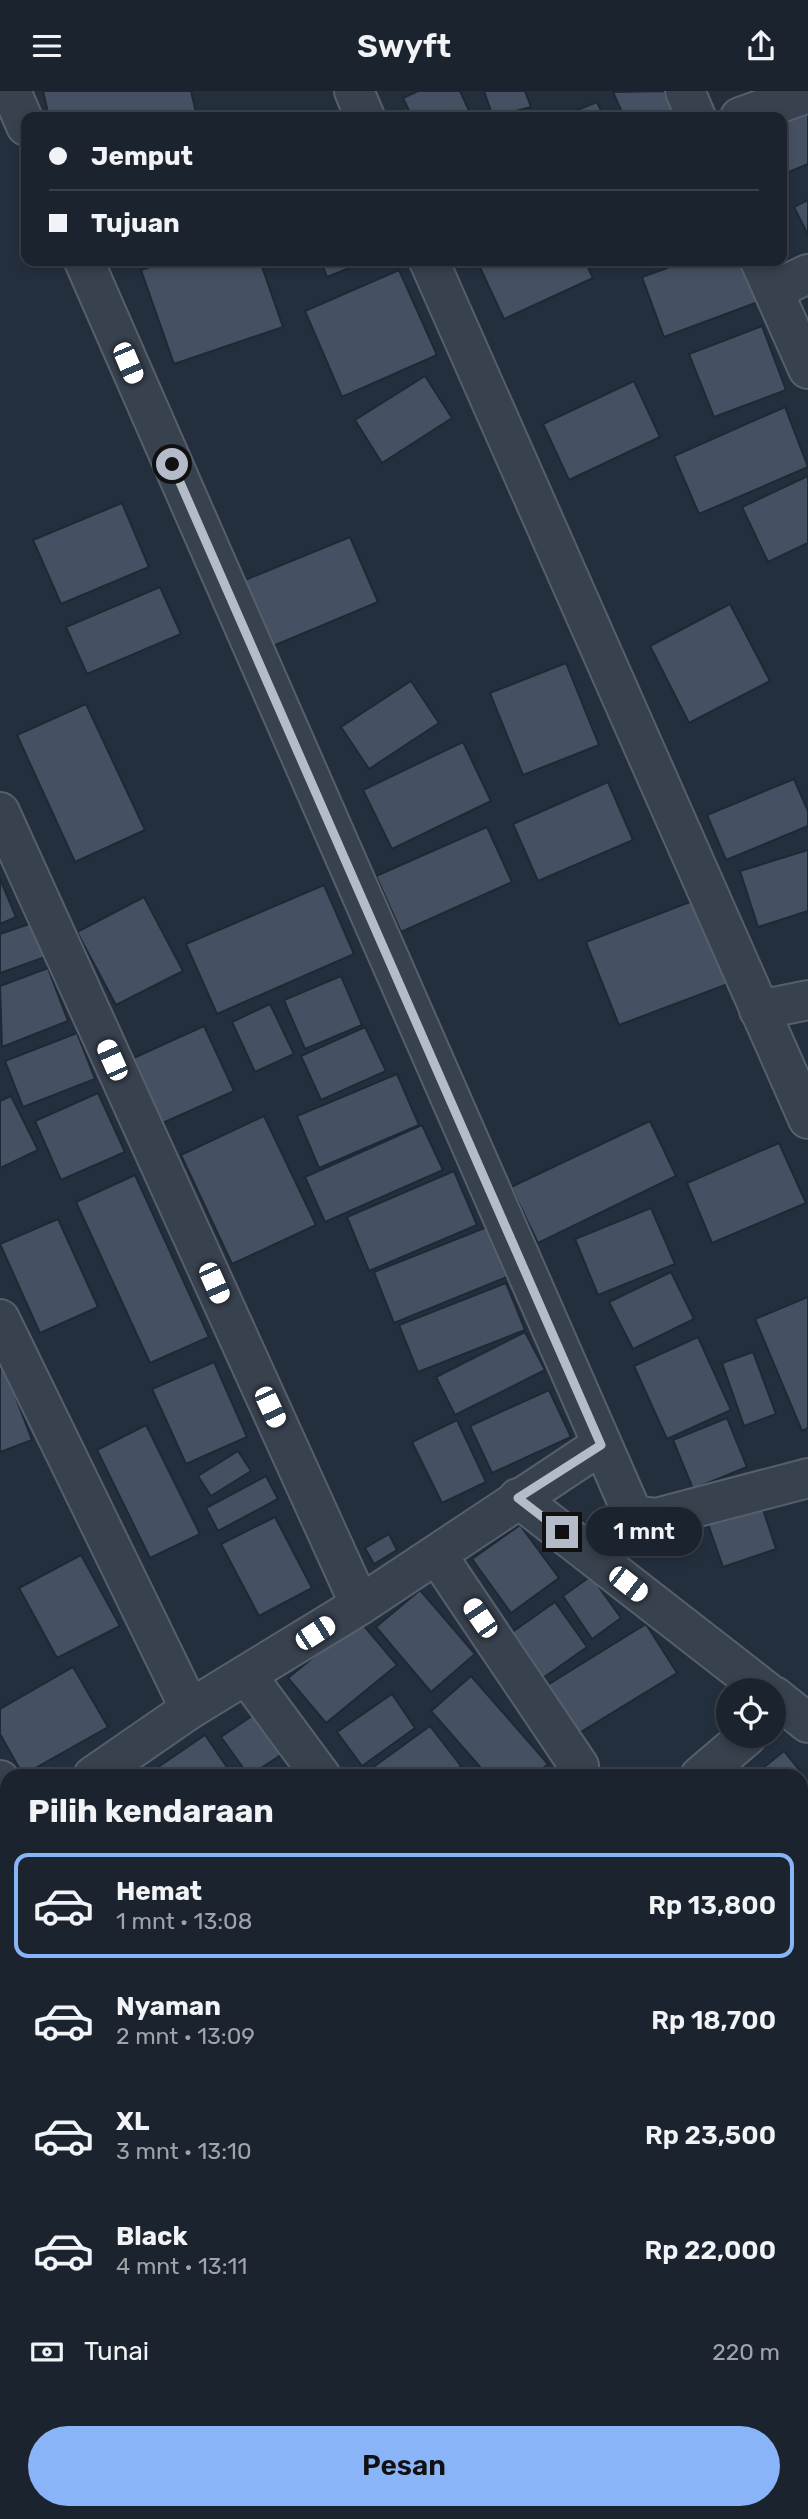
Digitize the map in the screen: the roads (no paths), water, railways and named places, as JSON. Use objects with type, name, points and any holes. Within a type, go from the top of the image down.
[{"type":"street","points":[[11,91],[21,115]]},
{"type":"street","points":[[685,91],[694,112]]},
{"type":"street","points":[[754,112],[808,93]]},
{"type":"street","points":[[86,266],[630,1508],[642,1517],[656,1518],[808,1478]]},
{"type":"street","points":[[439,266],[808,1119]]},
{"type":"street","points":[[808,274],[767,276],[808,369]]},
{"type":"street","points":[[0,812],[360,1605]]},
{"type":"street","points":[[759,1010],[808,1000]]},
{"type":"street","points":[[0,1319],[190,1709]]},
{"type":"street","points":[[103,1769],[190,1709],[360,1605],[601,1445]]},
{"type":"street","points":[[518,1498],[747,1678]]},
{"type":"street","points":[[437,1555],[579,1766]]},
{"type":"street","points":[[247,1676],[316,1769]]},
{"type":"street","points":[[708,1769],[733,1748]]}]
